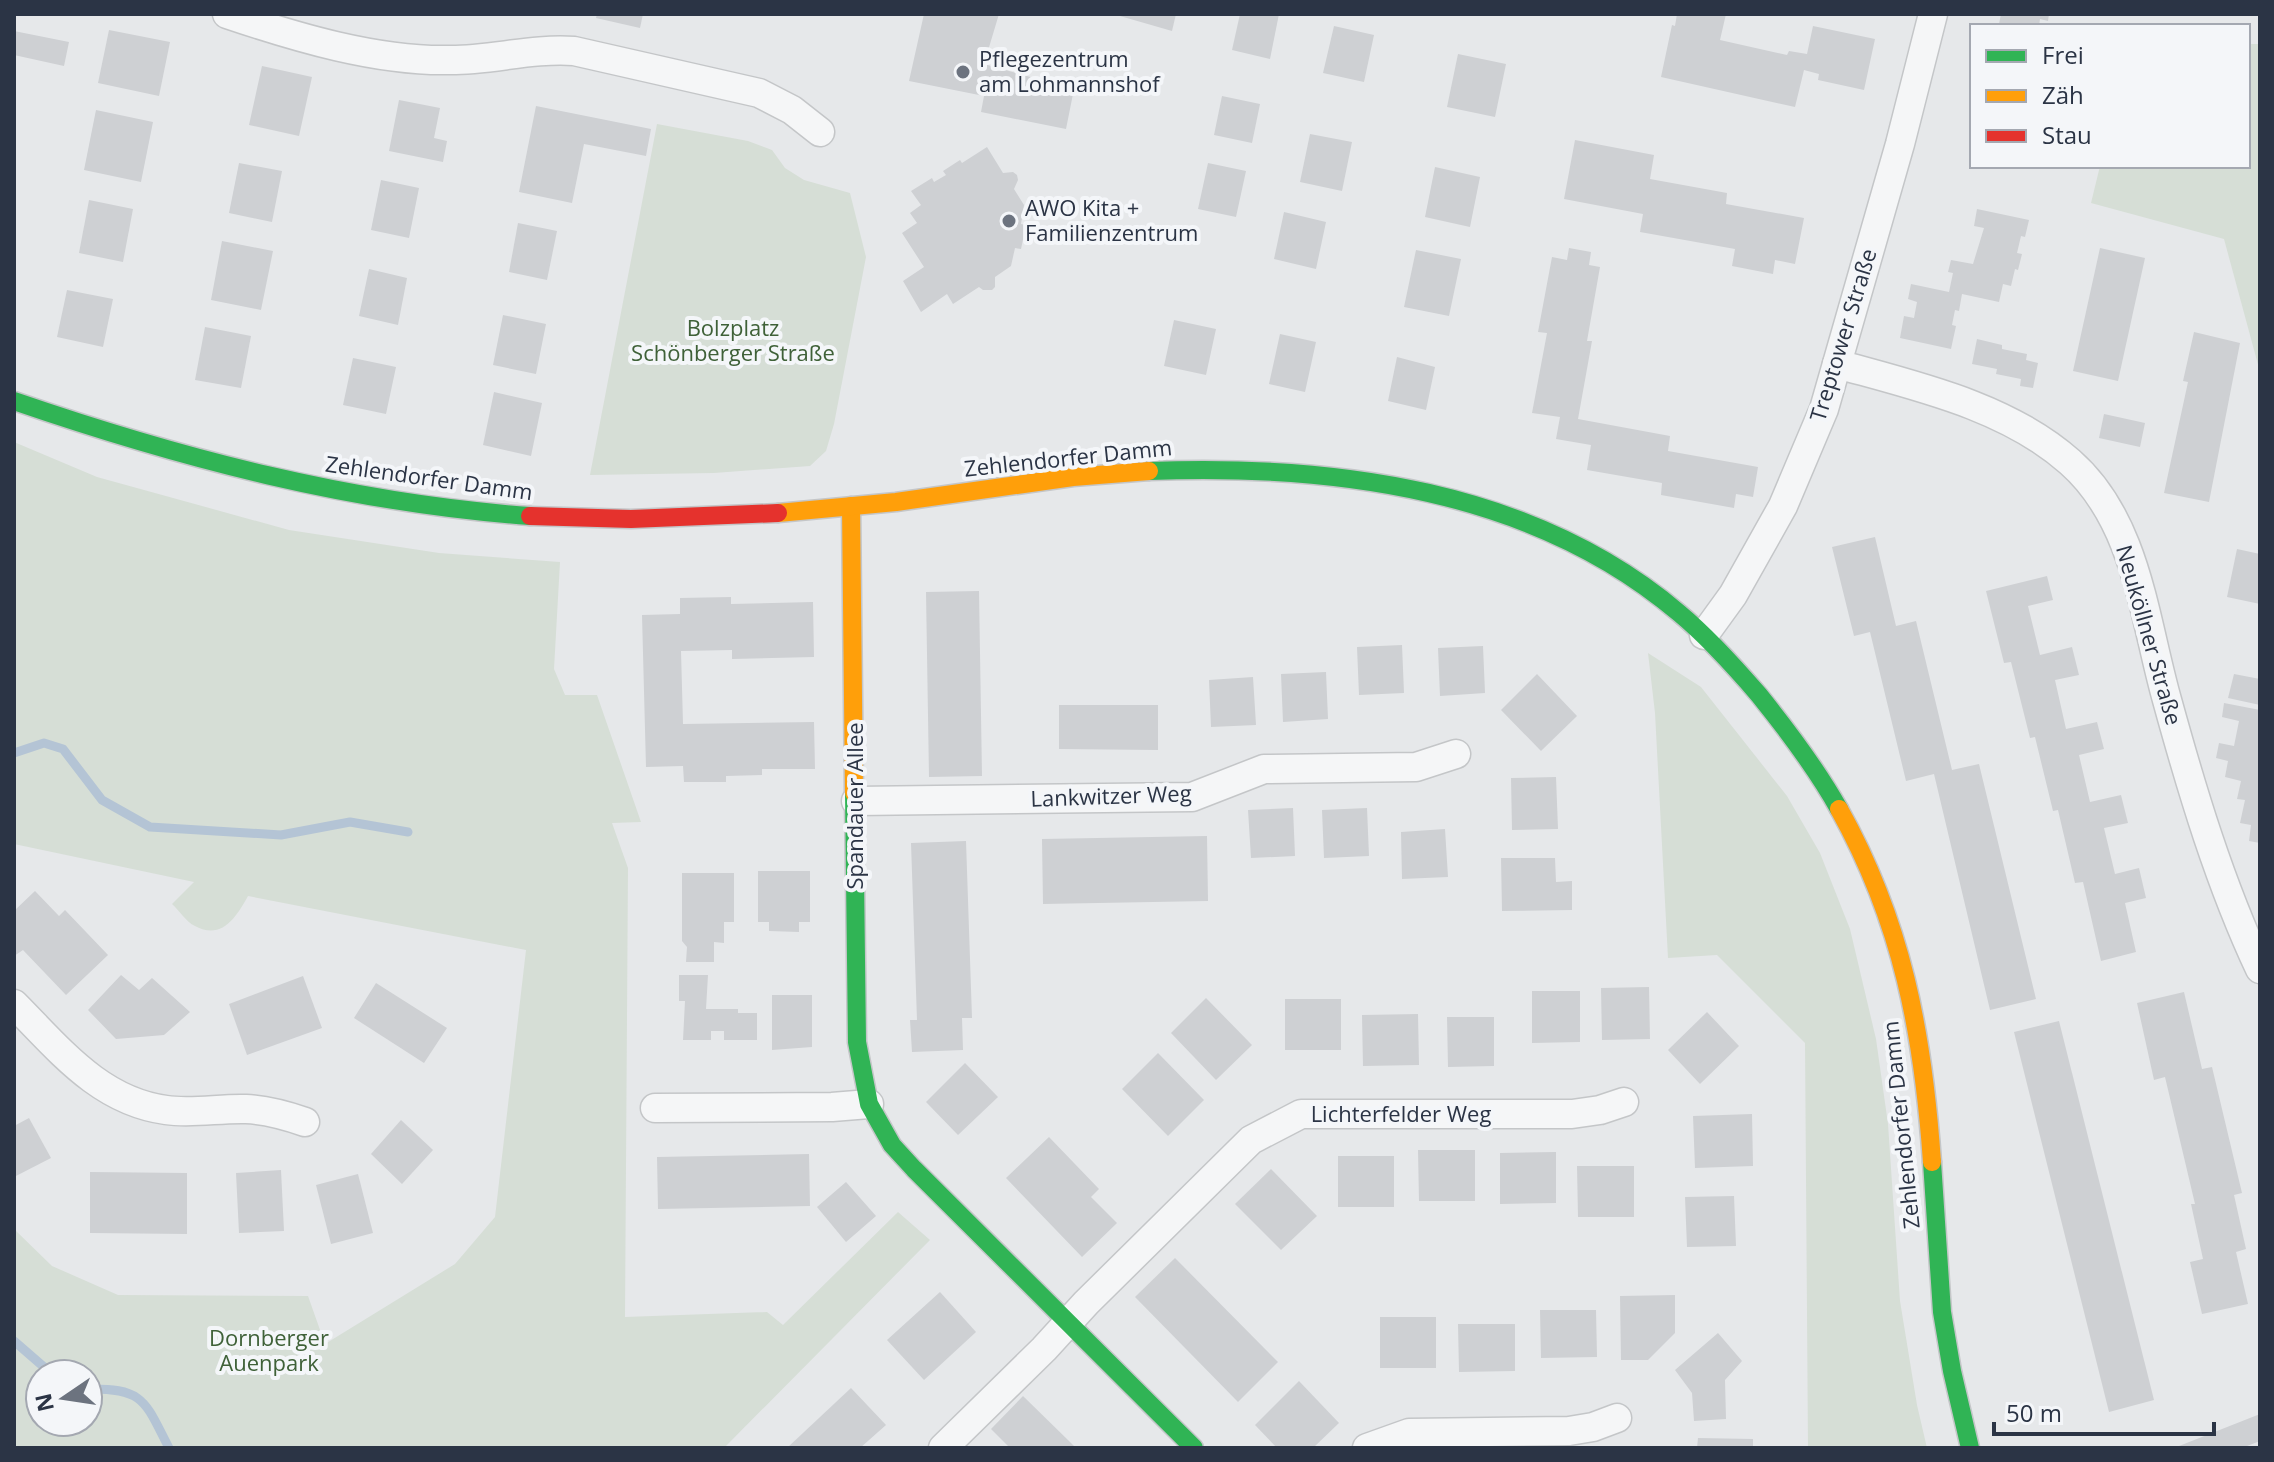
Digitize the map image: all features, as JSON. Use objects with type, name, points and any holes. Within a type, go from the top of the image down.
[{"type":"street","points":[[227,14],[380,55],[448,61],[553,49],[574,51],[759,93],[792,110],[820,132]]},
{"type":"street","name":"Treptower Straße","points":[[1704,635],[1733,595],[1783,506],[1824,409],[1900,144],[1933,14]]},
{"type":"street","name":"Neuköllner Straße","points":[[1837,364],[1921,388],[2014,424],[2071,462],[2097,493],[2116,522],[2141,593],[2166,698],[2193,787],[2216,857],[2260,969]]},
{"type":"street","name":"Zehlendorfer Damm","points":[[14,401],[115,437],[298,485],[497,516],[692,518],[851,506],[1130,472],[1261,469],[1327,473],[1409,488],[1472,503],[1554,533],[1632,577],[1674,607],[1704,635],[1763,698],[1802,749],[1860,847],[1883,900],[1897,945],[1918,1034],[1931,1147],[1940,1294],[1959,1407],[1970,1448]]},
{"type":"street","name":"Spandauer Allee","points":[[851,506],[857,1042],[869,1104],[892,1145],[914,1169],[1194,1448]]},
{"type":"street","name":"Lankwitzer Weg","points":[[856,801],[1192,797],[1264,769],[1416,767],[1456,754]]},
{"type":"street","points":[[14,1004],[93,1082],[134,1102],[167,1110],[273,1111],[305,1122]]},
{"type":"street","name":"Lichterfelder Weg","points":[[943,1448],[1251,1140],[1301,1114],[1572,1114],[1624,1102]]},
{"type":"street","points":[[655,1108],[869,1104]]},
{"type":"street","points":[[1367,1448],[1409,1433],[1569,1431],[1593,1427],[1617,1418]]},
{"type":"green space","points":[[2250,44],[2260,44],[2260,372],[2224,239],[2091,203],[2100,168],[2250,168]]},
{"type":"green space","name":"Bolzplatz Schönberger Straße","points":[[657,124],[748,141],[772,150],[785,168],[804,180],[850,193],[866,257],[834,424],[826,451],[810,466],[714,473],[590,475]]},
{"type":"green space","name":"Dornberger Auenpark","points":[[14,442],[97,477],[289,530],[439,553],[560,562],[554,669],[565,695],[597,695],[641,822],[612,823],[628,868],[625,1317],[767,1312],[783,1325],[898,1212],[930,1240],[724,1448],[14,1448],[14,1229],[52,1266],[118,1295],[308,1296],[325,1344],[455,1264],[495,1217],[526,950],[248,896],[228,924],[205,930],[189,922],[172,904],[194,882],[14,844]]},
{"type":"green space","points":[[1648,653],[1701,687],[1787,796],[1820,853],[1850,929],[1876,1039],[1888,1124],[1900,1301],[1927,1448],[1808,1448],[1805,1043],[1717,955],[1668,958],[1655,713]]},
{"type":"building","points":[[597,14],[643,14],[640,28],[596,18]]},
{"type":"building","name":"Pflegezentrum am Lohmannshof","points":[[924,14],[999,14],[984,64],[1074,89],[1066,129],[981,112],[984,96],[909,81]]},
{"type":"building","name":"Pflegezentrum am Lohmannshof","points":[[1113,14],[1176,14],[1172,31]]},
{"type":"building","points":[[1240,14],[1279,14],[1270,59],[1232,50]]},
{"type":"building","points":[[1677,14],[1726,14],[1720,40],[1787,55],[1789,51],[1807,54],[1813,26],[1875,39],[1864,90],[1818,80],[1819,74],[1804,70],[1795,107],[1661,77]]},
{"type":"building","points":[[2001,14],[2049,14],[2048,21],[2040,19],[2039,24],[1999,24]]},
{"type":"building","points":[[1334,26],[1374,35],[1364,82],[1323,73]]},
{"type":"building","points":[[109,30],[170,42],[159,96],[98,83]]},
{"type":"building","points":[[14,31],[69,42],[64,66],[14,55]]},
{"type":"building","points":[[1458,54],[1506,64],[1495,117],[1447,107]]},
{"type":"building","points":[[262,66],[312,77],[299,136],[249,125]]},
{"type":"building","points":[[1222,96],[1260,104],[1252,143],[1214,135]]},
{"type":"building","points":[[399,100],[440,108],[434,138],[447,141],[443,162],[389,151]]},
{"type":"building","points":[[536,106],[651,129],[646,156],[584,144],[572,203],[519,192]]},
{"type":"building","points":[[96,110],[153,122],[141,182],[84,170]]},
{"type":"building","points":[[1310,134],[1352,142],[1342,191],[1300,182]]},
{"type":"building","points":[[1575,140],[1654,155],[1650,179],[1727,193],[1726,204],[1804,218],[1795,264],[1775,260],[1773,274],[1732,266],[1735,249],[1640,232],[1643,214],[1564,199]]},
{"type":"building","points":[[987,147],[1003,173],[1013,172],[1017,175],[1014,189],[1024,205],[1021,224],[1026,225],[1021,249],[1015,248],[1011,266],[995,277],[992,290],[979,287],[953,304],[947,294],[921,312],[903,281],[924,267],[902,233],[917,223],[910,213],[921,205],[911,191],[932,178],[934,182],[946,175],[943,171]]},
{"type":"building","points":[[239,163],[282,171],[272,222],[229,213]]},
{"type":"building","points":[[1208,163],[1246,171],[1236,217],[1198,209]]},
{"type":"building","points":[[1435,167],[1480,177],[1470,227],[1425,217]]},
{"type":"building","points":[[381,180],[419,188],[409,238],[371,230]]},
{"type":"building","points":[[89,200],[133,209],[123,262],[79,253]]},
{"type":"building","points":[[1977,209],[2029,220],[2025,237],[2021,236],[2017,253],[2022,254],[2011,286],[2003,284],[1999,302],[1962,294],[1952,325],[1956,326],[1951,349],[1900,338],[1904,316],[1914,318],[1917,302],[1908,299],[1911,284],[1949,292],[1953,273],[1948,272],[1951,260],[1973,264],[1984,228],[1974,226]]},
{"type":"building","points":[[1284,212],[1326,222],[1316,269],[1274,259]]},
{"type":"building","points":[[518,223],[557,231],[547,280],[509,272]]},
{"type":"building","points":[[222,241],[273,251],[261,310],[211,300]]},
{"type":"building","points":[[1569,248],[1591,252],[1589,265],[1600,267],[1587,341],[1592,341],[1578,419],[1670,436],[1668,451],[1758,467],[1753,497],[1736,494],[1734,508],[1661,495],[1662,483],[1587,470],[1591,445],[1556,439],[1560,417],[1532,413],[1547,333],[1538,332],[1552,257],[1567,260]]},
{"type":"building","points":[[2100,248],[2145,258],[2118,381],[2073,371]]},
{"type":"building","points":[[1416,250],[1461,259],[1449,316],[1404,307]]},
{"type":"building","points":[[369,269],[407,278],[398,325],[359,316]]},
{"type":"building","points":[[67,290],[113,299],[103,347],[57,337]]},
{"type":"building","points":[[503,315],[546,324],[536,374],[493,365]]},
{"type":"building","points":[[1174,320],[1216,329],[1206,375],[1164,366]]},
{"type":"building","points":[[205,327],[251,336],[241,388],[195,380]]},
{"type":"building","points":[[2194,332],[2240,343],[2209,502],[2164,493],[2188,382],[2183,381]]},
{"type":"building","points":[[1280,334],[1316,342],[1305,392],[1269,384]]},
{"type":"building","points":[[1977,339],[2027,354],[2026,360],[2038,363],[2033,388],[2020,386],[2021,379],[1996,374],[1997,369],[1972,364]]},
{"type":"building","points":[[1397,357],[1435,367],[1426,410],[1388,401]]},
{"type":"building","points":[[353,358],[396,367],[386,414],[343,405]]},
{"type":"building","points":[[494,392],[542,403],[531,456],[483,445]]},
{"type":"building","points":[[2104,414],[2145,423],[2140,447],[2099,438]]},
{"type":"building","points":[[1875,537],[1896,626],[1916,621],[1952,770],[1979,764],[2036,999],[1990,1010],[1934,774],[1906,781],[1870,632],[1854,636],[1832,547]]},
{"type":"building","points":[[2237,549],[2260,554],[2260,604],[2227,597]]},
{"type":"building","points":[[2047,576],[2053,600],[2028,606],[2040,655],[2072,647],[2079,675],[2055,680],[2066,729],[2097,722],[2104,749],[2079,755],[2090,802],[2121,795],[2128,823],[2104,828],[2115,874],[2139,868],[2146,898],[2125,903],[2136,952],[2101,961],[2083,882],[2075,883],[2058,810],[2053,811],[2035,737],[2030,738],[2011,662],[2004,663],[1986,591]]},
{"type":"building","points":[[979,591],[982,776],[929,777],[926,592]]},
{"type":"building","points":[[731,597],[731,604],[813,602],[814,657],[732,659],[732,650],[681,651],[683,724],[814,722],[815,769],[762,769],[762,775],[726,776],[726,782],[684,782],[683,766],[646,767],[642,615],[680,614],[680,598]]},
{"type":"building","points":[[1402,645],[1404,693],[1359,695],[1357,647]]},
{"type":"building","points":[[1483,646],[1485,693],[1440,696],[1438,648]]},
{"type":"building","points":[[1326,672],[1328,719],[1283,722],[1281,674]]},
{"type":"building","points":[[1537,674],[1577,716],[1541,751],[1501,710]]},
{"type":"building","points":[[2234,674],[2260,679],[2260,705],[2228,698]]},
{"type":"building","points":[[1253,677],[1256,725],[1211,727],[1209,680]]},
{"type":"building","points":[[2224,703],[2260,710],[2260,843],[2249,841],[2251,825],[2240,823],[2245,800],[2237,799],[2241,781],[2225,777],[2228,761],[2216,758],[2219,743],[2234,746],[2239,721],[2222,717]]},
{"type":"building","points":[[1059,705],[1158,705],[1158,750],[1059,749]]},
{"type":"building","points":[[1556,777],[1558,829],[1512,830],[1511,778]]},
{"type":"building","points":[[1293,808],[1295,856],[1251,858],[1248,810]]},
{"type":"building","points":[[1367,808],[1369,856],[1324,858],[1322,810]]},
{"type":"building","points":[[1445,829],[1448,877],[1402,879],[1401,832]]},
{"type":"building","points":[[1207,836],[1208,901],[1043,904],[1042,839]]},
{"type":"building","points":[[966,841],[972,1018],[962,1018],[963,1050],[912,1052],[910,1020],[917,1020],[911,843]]},
{"type":"building","points":[[1501,858],[1555,858],[1556,882],[1572,881],[1572,910],[1502,911]]},
{"type":"building","points":[[758,871],[810,871],[810,922],[799,922],[799,932],[769,931],[769,922],[758,922]]},
{"type":"building","points":[[682,873],[734,873],[734,922],[724,922],[724,943],[714,942],[714,962],[686,962],[687,947],[682,941]]},
{"type":"building","points":[[35,891],[59,916],[65,910],[108,955],[66,995],[23,950],[14,956],[14,911]]},
{"type":"building","points":[[121,975],[139,990],[152,978],[190,1012],[164,1035],[116,1039],[88,1010]]},
{"type":"building","points":[[679,975],[708,975],[706,1009],[738,1009],[738,1013],[757,1013],[757,1040],[724,1040],[724,1031],[711,1031],[711,1040],[683,1040],[685,1001],[679,1001]]},
{"type":"building","points":[[303,976],[322,1028],[247,1055],[229,1004]]},
{"type":"building","points":[[376,983],[447,1028],[424,1063],[354,1018]]},
{"type":"building","points":[[1649,987],[1650,1039],[1602,1040],[1601,988]]},
{"type":"building","points":[[1532,991],[1580,991],[1580,1042],[1532,1043]]},
{"type":"building","points":[[2184,992],[2202,1069],[2212,1067],[2242,1193],[2234,1195],[2246,1249],[2236,1252],[2248,1304],[2202,1314],[2190,1262],[2203,1259],[2191,1204],[2195,1204],[2165,1077],[2154,1080],[2137,1003]]},
{"type":"building","points":[[772,995],[812,995],[812,1047],[772,1050]]},
{"type":"building","points":[[1206,998],[1252,1045],[1216,1080],[1171,1033]]},
{"type":"building","points":[[1285,999],[1341,999],[1341,1050],[1285,1050]]},
{"type":"building","points":[[1707,1012],[1739,1046],[1700,1084],[1668,1050]]},
{"type":"building","points":[[1418,1014],[1419,1065],[1363,1066],[1362,1015]]},
{"type":"building","points":[[1447,1017],[1494,1017],[1494,1066],[1448,1067]]},
{"type":"building","points":[[2059,1021],[2154,1400],[2109,1412],[2014,1032]]},
{"type":"building","points":[[1158,1053],[1204,1100],[1168,1136],[1122,1089]]},
{"type":"building","points":[[965,1063],[998,1097],[958,1135],[926,1102]]},
{"type":"building","points":[[1752,1114],[1753,1166],[1695,1168],[1693,1116]]},
{"type":"building","points":[[29,1118],[51,1158],[14,1177],[14,1126]]},
{"type":"building","points":[[401,1120],[433,1150],[402,1184],[371,1154]]},
{"type":"building","points":[[1049,1137],[1099,1189],[1091,1197],[1117,1223],[1082,1257],[1006,1178]]},
{"type":"building","points":[[1418,1150],[1475,1150],[1475,1201],[1419,1201]]},
{"type":"building","points":[[1556,1152],[1556,1203],[1500,1204],[1500,1153]]},
{"type":"building","points":[[809,1154],[810,1206],[658,1209],[657,1157]]},
{"type":"building","points":[[1338,1156],[1394,1156],[1394,1207],[1338,1207]]},
{"type":"building","points":[[1577,1166],[1634,1166],[1634,1217],[1578,1217]]},
{"type":"building","points":[[1271,1169],[1317,1216],[1281,1250],[1235,1204]]},
{"type":"building","points":[[281,1170],[284,1231],[239,1233],[236,1173]]},
{"type":"building","points":[[90,1172],[187,1173],[187,1234],[90,1233]]},
{"type":"building","points":[[358,1174],[373,1233],[331,1244],[316,1185]]},
{"type":"building","points":[[846,1182],[876,1216],[846,1242],[817,1207]]},
{"type":"building","points":[[1734,1196],[1736,1246],[1687,1247],[1685,1197]]},
{"type":"building","points":[[1175,1258],[1278,1362],[1238,1402],[1135,1297]]},
{"type":"building","points":[[940,1292],[976,1332],[924,1380],[887,1340]]},
{"type":"building","points":[[1675,1295],[1675,1333],[1648,1360],[1621,1360],[1620,1296]]},
{"type":"building","points":[[1540,1310],[1596,1310],[1597,1357],[1541,1358]]},
{"type":"building","points":[[1380,1317],[1436,1317],[1436,1368],[1380,1368]]},
{"type":"building","points":[[1458,1324],[1515,1324],[1515,1371],[1459,1372]]},
{"type":"building","points":[[1718,1333],[1742,1361],[1725,1380],[1726,1419],[1694,1421],[1692,1393],[1675,1370]]},
{"type":"building","points":[[1299,1381],[1339,1423],[1313,1448],[1277,1448],[1255,1425]]},
{"type":"building","points":[[851,1388],[886,1425],[860,1448],[787,1448]]},
{"type":"building","points":[[1023,1396],[1076,1448],[1010,1448],[991,1429]]},
{"type":"building","points":[[2260,1414],[2260,1441],[2242,1448],[2174,1448]]},
{"type":"building","points":[[1698,1438],[1753,1439],[1753,1448],[1697,1448]]},
{"type":"waterway","points":[[14,753],[44,743],[63,749],[102,800],[150,827],[281,835],[350,822],[408,832]]},
{"type":"waterway","points":[[14,1341],[34,1358]]},
{"type":"waterway","points":[[104,1389],[121,1391],[141,1401],[169,1448]]},
{"type":"traffic: fast","points":[[14,401],[141,442],[268,475],[398,501],[530,516]]},
{"type":"traffic: fast","points":[[1149,471],[1219,470],[1359,480],[1428,493],[1496,512],[1560,538],[1622,571],[1679,613],[1710,642],[1750,684],[1780,722],[1839,809]]},
{"type":"traffic: fast","points":[[854,793],[857,1042],[869,1104],[892,1145],[914,1169],[1194,1448]]},
{"type":"traffic: fast","points":[[1932,1162],[1942,1312],[1970,1448]]},
{"type":"traffic: slow","points":[[778,513],[896,502],[1073,477],[1149,471]]},
{"type":"traffic: slow","points":[[851,506],[854,793]]},
{"type":"traffic: slow","points":[[1839,809],[1879,894],[1906,980],[1923,1068],[1932,1162]]},
{"type":"traffic: jam","points":[[530,516],[631,519],[778,513]]},
{"type":"place","name":"Pflegezentrum am Lohmannshof","points":[[963,72]]},
{"type":"place","name":"AWO Kita + Familienzentrum","points":[[1009,221]]}]
